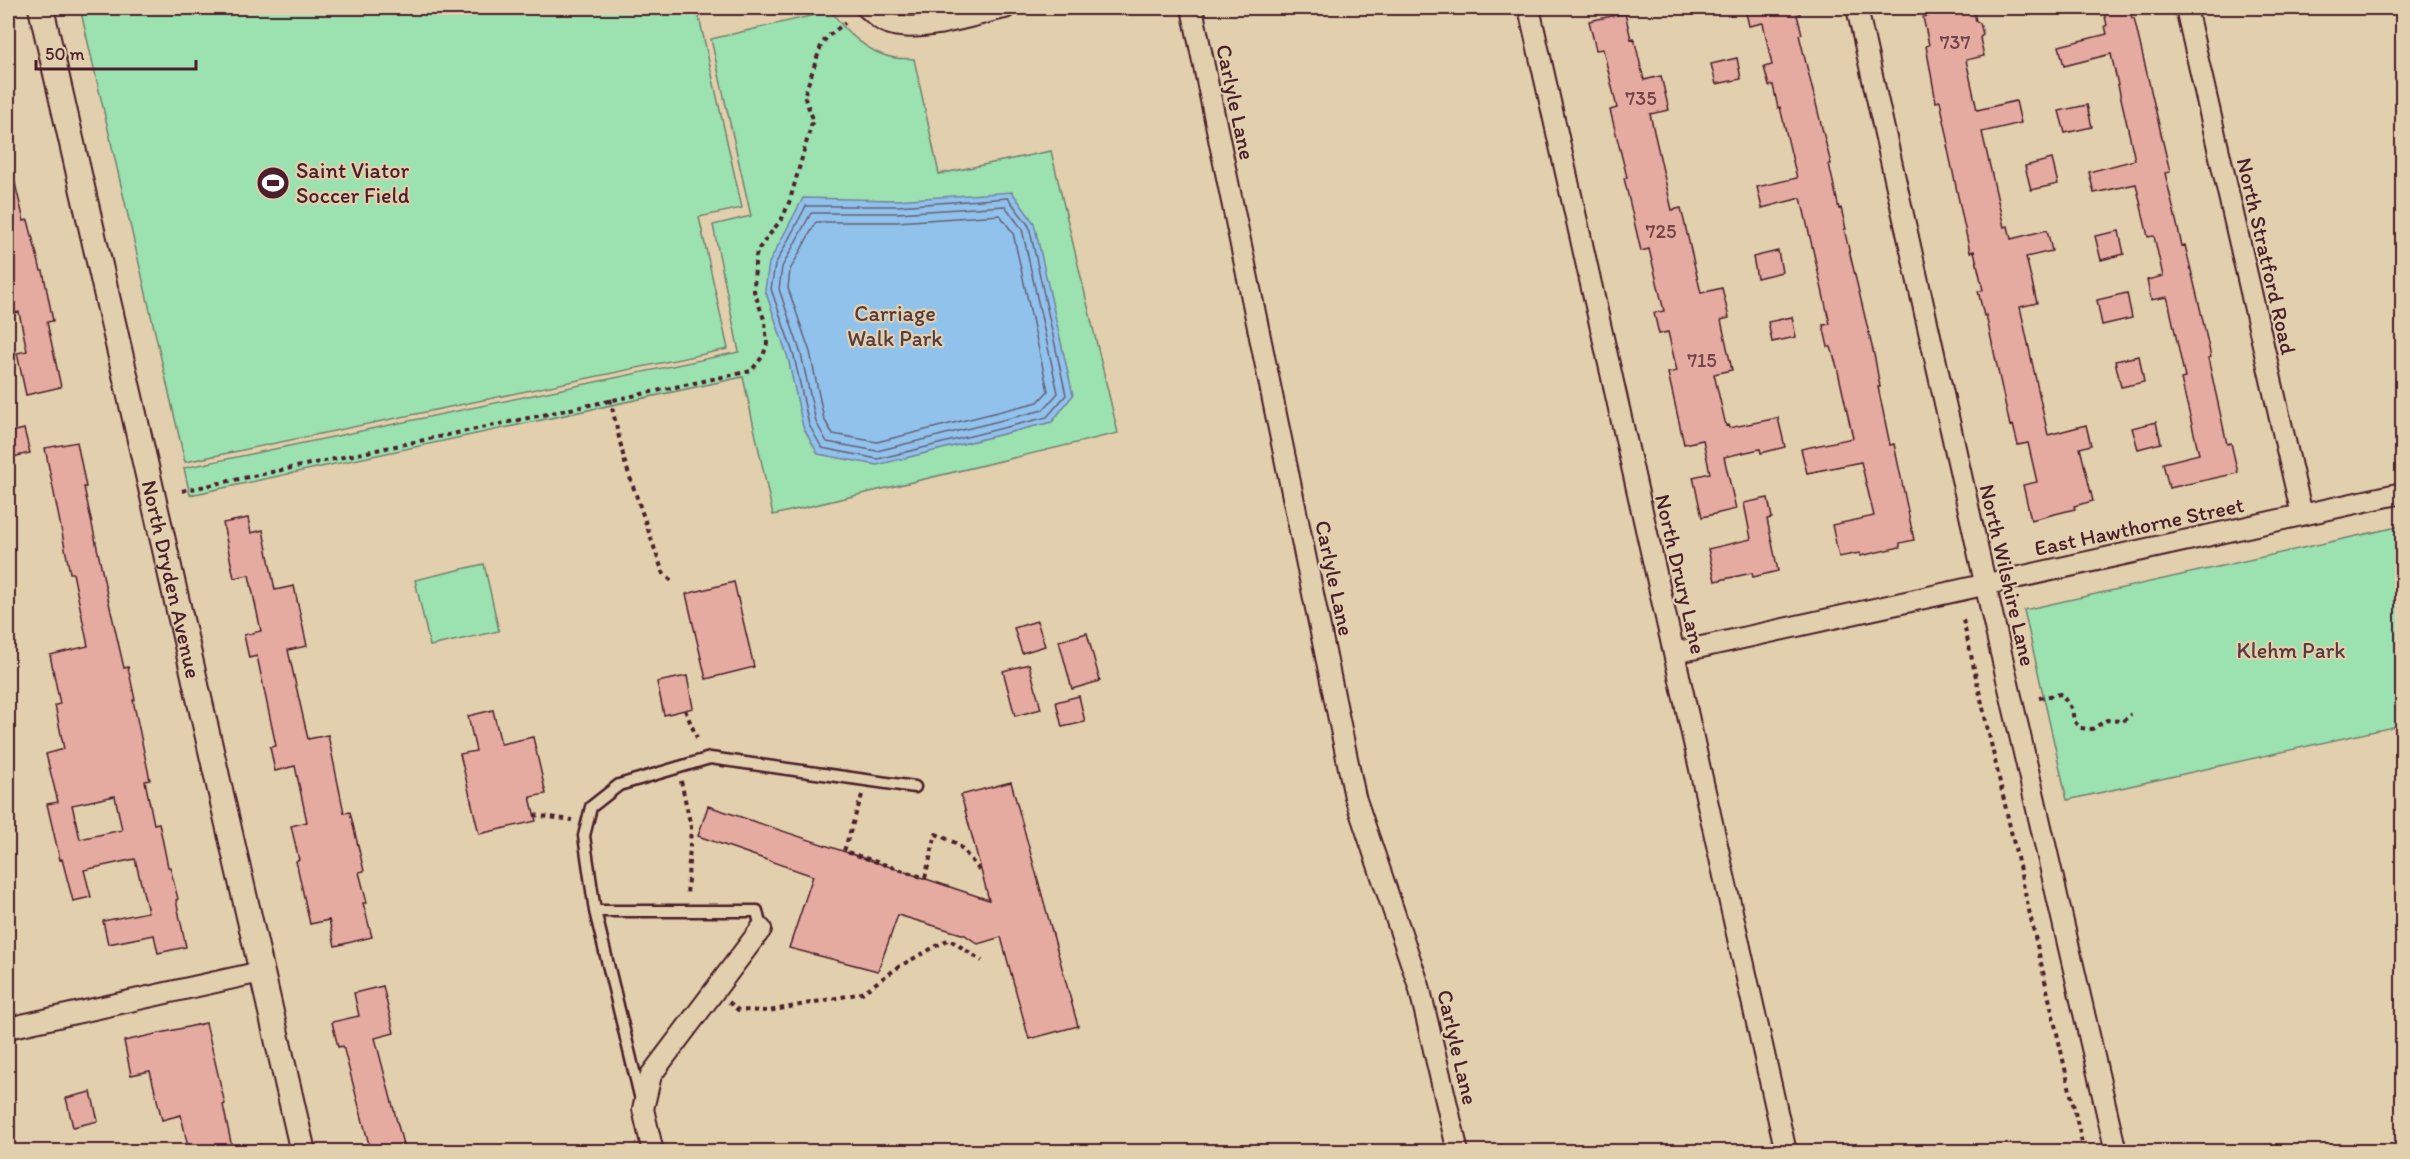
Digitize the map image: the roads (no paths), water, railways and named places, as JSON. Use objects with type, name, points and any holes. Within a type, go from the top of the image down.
[{"type":"street","name":"North Dryden Avenue","points":[[41,8],[303,1152]]},
{"type":"street","points":[[867,8],[883,22],[901,28],[917,27],[1005,8]]},
{"type":"street","name":"Carlyle Lane","points":[[1192,8],[1355,797],[1419,986],[1458,1152]]},
{"type":"street","name":"North Drury Lane","points":[[1529,8],[1786,1152]]},
{"type":"street","name":"North Wilshire Lane","points":[[1857,8],[2116,1152]]},
{"type":"street","name":"North Stratford Road","points":[[2186,8],[2302,515]]},
{"type":"street","name":"East Hawthorne Street","points":[[1674,653],[2403,494]]},
{"type":"street","points":[[653,1152],[643,1109],[651,1075],[760,929]]},
{"type":"street","points":[[8,1028],[261,972]]},
{"type":"lane","points":[[643,1109],[595,911],[584,836],[591,807],[619,786],[710,758],[915,787]]},
{"type":"lane","points":[[595,911],[757,911],[760,929]]},
{"type":"water","points":[[1012,192],[1034,223],[1073,395],[1052,422],[877,465],[818,454],[803,427],[788,358],[765,290],[769,263],[803,198],[896,200]]},
{"type":"place","name":"Saint Viator Soccer Field","points":[[273,183]]},
{"type":"park label","name":"Carriage Walk Park","points":[[895,326]]},
{"type":"park label","name":"Klehm Park","points":[[2291,650]]}]
